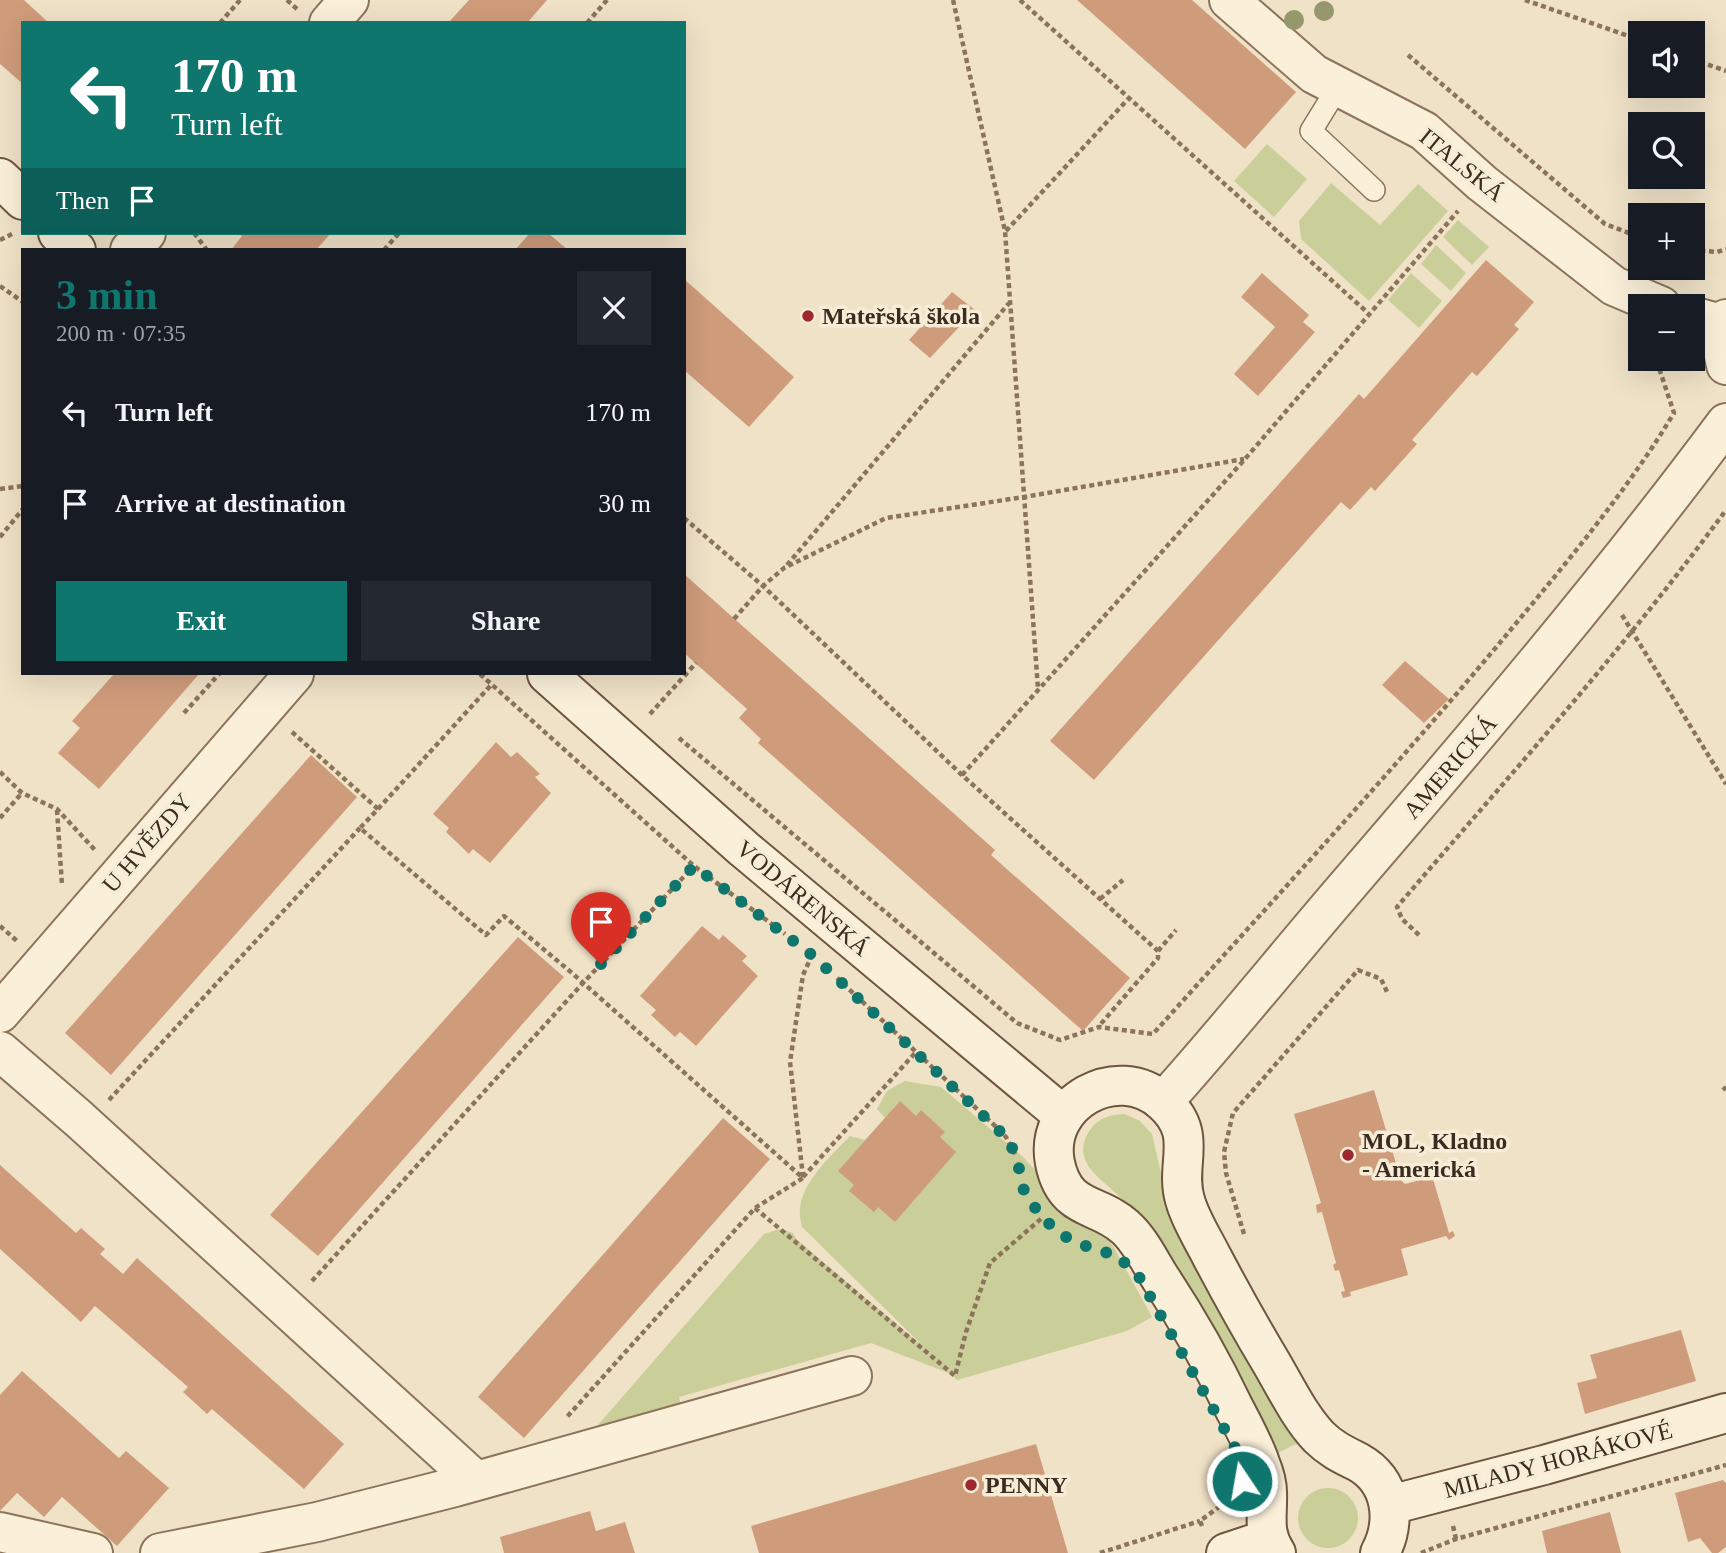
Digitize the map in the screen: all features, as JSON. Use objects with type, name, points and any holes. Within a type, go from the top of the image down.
[{"type":"street","points":[[331,21],[349,0]]},
{"type":"street","name":"ITALSKÁ","points":[[1229,0],[1314,74],[1423,131],[1482,183],[1614,286],[1633,294]]},
{"type":"street","points":[[0,178],[21,198]]},
{"type":"street","points":[[60,235],[74,248]]},
{"type":"street","points":[[132,248],[144,235]]},
{"type":"street","points":[[1714,320],[1726,365]]},
{"type":"street","name":"AMERICKÁ","points":[[1163,1102],[1514,693],[1603,584],[1726,423]]},
{"type":"street","name":"U HVĚZDY","points":[[0,1013],[293,675]]},
{"type":"street","name":"VODÁRENSKÁ","points":[[548,675],[744,849],[1064,1116]]},
{"type":"street","points":[[0,1051],[79,1119],[476,1481]]},
{"type":"street","points":[[1215,1542],[1272,1546],[1265,1517],[1266,1481],[1260,1461],[1219,1376],[1163,1282],[1126,1227],[1080,1203],[1071,1195],[1055,1163],[1055,1138],[1064,1116],[1088,1093],[1110,1086],[1133,1086],[1153,1095],[1171,1111],[1182,1132],[1185,1157],[1182,1181],[1185,1200],[1259,1343],[1318,1436],[1329,1446],[1358,1462],[1375,1476],[1381,1485],[1390,1505],[1390,1530],[1380,1553]]},
{"type":"street","points":[[160,1553],[317,1522],[476,1481],[852,1376]]},
{"type":"street","name":"MILADY HORÁKOVÉ","points":[[1390,1505],[1724,1419]]},
{"type":"street","points":[[0,1532],[93,1553]]},
{"type":"lane","points":[[1338,87],[1311,131],[1374,190]]},
{"type":"path","points":[[222,21],[240,0]]},
{"type":"path","points":[[589,21],[607,0]]},
{"type":"path","points":[[953,0],[1005,231],[1038,690]]},
{"type":"path","points":[[1020,0],[1368,313]]},
{"type":"path","points":[[1525,0],[1628,36]]},
{"type":"path","points":[[1408,55],[1605,224],[1628,233]]},
{"type":"path","points":[[1705,64],[1726,71]]},
{"type":"path","points":[[1005,231],[1130,97]]},
{"type":"path","points":[[962,775],[1245,458],[1482,183]]},
{"type":"path","points":[[1705,251],[1717,252],[1726,249]]},
{"type":"path","points":[[0,286],[21,301]]},
{"type":"path","points":[[734,619],[763,586],[784,568],[1010,302]]},
{"type":"path","points":[[671,732],[1017,1023],[1060,1040],[1099,1027],[1153,1034],[1461,690],[1560,570],[1653,448],[1674,413],[1660,371]]},
{"type":"path","points":[[784,568],[886,518],[1024,498],[1245,458]]},
{"type":"path","points":[[0,489],[21,486]]},
{"type":"path","points":[[1419,935],[1402,919],[1397,908],[1632,630],[1726,510]]},
{"type":"path","points":[[0,537],[21,511]]},
{"type":"path","points":[[686,520],[763,586],[962,775],[1158,951]]},
{"type":"path","points":[[1603,584],[1726,784]]},
{"type":"path","points":[[686,674],[696,663]]},
{"type":"path","points":[[184,713],[218,675]]},
{"type":"path","points":[[481,675],[694,866],[790,939]]},
{"type":"path","points":[[641,706],[650,714],[685,675]]},
{"type":"path","points":[[118,1109],[108,1100],[492,684]]},
{"type":"path","points":[[285,725],[378,809]]},
{"type":"path","points":[[0,772],[22,793],[57,808],[103,859]]},
{"type":"path","points":[[0,818],[22,793]]},
{"type":"path","points":[[57,808],[62,895]]},
{"type":"path","points":[[360,828],[486,935],[504,916],[803,1178]]},
{"type":"path","points":[[312,1281],[694,866]]},
{"type":"path","points":[[1100,899],[1124,880]]},
{"type":"path","points":[[0,926],[25,949]]},
{"type":"path","points":[[1099,1027],[1158,958],[1158,951],[1176,930]]},
{"type":"path","points":[[801,947],[821,963]]},
{"type":"path","points":[[803,1178],[790,1062],[803,975],[812,955]]},
{"type":"path","points":[[1245,1238],[1226,1173],[1224,1152],[1233,1113],[1358,971],[1381,979],[1388,994]]},
{"type":"path","points":[[831,972],[1006,1137],[1016,1155],[1018,1167]]},
{"type":"path","points":[[565,1419],[755,1208],[803,1178],[916,1052]]},
{"type":"path","points":[[755,1208],[955,1376],[966,1332],[990,1263],[1042,1218]]},
{"type":"path","points":[[1036,1209],[1050,1225]]},
{"type":"path","points":[[302,1272],[322,1290]]},
{"type":"path","points":[[1421,1553],[1456,1539],[1726,1465]]},
{"type":"path","points":[[1444,1491],[1456,1539]]},
{"type":"path","points":[[1100,1553],[1200,1521],[1234,1496]]},
{"type":"path","points":[[1200,1521],[1215,1542]]},
{"type":"green space","points":[[1267,144],[1307,179],[1274,217],[1234,181]]},
{"type":"green space","points":[[1331,183],[1380,225],[1418,184],[1448,211],[1369,301],[1301,239],[1299,221]]},
{"type":"green space","points":[[1458,220],[1489,247],[1472,265],[1443,237]]},
{"type":"green space","points":[[1436,245],[1466,273],[1451,291],[1421,264]]},
{"type":"green space","points":[[1411,273],[1442,301],[1419,328],[1388,300]]},
{"type":"green space","points":[[905,1081],[941,1087],[1022,1156],[1054,1190],[1096,1226],[1113,1246],[1152,1317],[1127,1331],[957,1380],[951,1374],[871,1343],[679,1397],[683,1416],[591,1433],[764,1234],[780,1229],[793,1233],[796,1239],[926,1349],[802,1227],[800,1214],[806,1189],[819,1170],[850,1136],[865,1140],[885,1118],[877,1109],[887,1091]]},
{"type":"green space","points":[[1125,1114],[1140,1121],[1152,1134],[1167,1199],[1302,1441],[1274,1455],[1145,1227],[1086,1162],[1084,1144],[1095,1124],[1104,1118]]},
{"type":"green space","points":[[1328,1488],[1349,1497],[1358,1518],[1349,1539],[1328,1548],[1307,1539],[1298,1518],[1307,1497]]},
{"type":"building","points":[[0,0],[24,0],[47,21],[21,21],[21,82],[0,64]]},
{"type":"building","points":[[469,0],[547,0],[529,21],[450,21]]},
{"type":"building","points":[[1077,0],[1192,0],[1296,92],[1245,149]]},
{"type":"building","points":[[329,235],[318,248],[233,248],[242,236]]},
{"type":"building","points":[[528,235],[550,235],[566,248],[517,248]]},
{"type":"building","points":[[1486,260],[1534,302],[1514,325],[1519,329],[1477,376],[1472,372],[1412,440],[1417,444],[1375,491],[1371,487],[1350,510],[1341,502],[1094,780],[1050,741],[1359,394],[1364,399]]},
{"type":"building","points":[[1262,273],[1309,315],[1303,322],[1315,332],[1258,396],[1234,374],[1275,327],[1241,297]]},
{"type":"building","points":[[686,281],[794,377],[749,427],[686,372]]},
{"type":"building","points":[[952,292],[975,310],[930,358],[909,340]]},
{"type":"building","points":[[686,576],[995,850],[991,855],[1130,978],[1083,1031],[758,743],[761,739],[739,718],[747,709],[686,655]]},
{"type":"building","points":[[1405,661],[1449,699],[1424,723],[1382,685]]},
{"type":"building","points":[[113,675],[198,675],[99,789],[58,753],[80,728],[72,721]]},
{"type":"building","points":[[496,742],[511,757],[517,752],[540,774],[535,777],[551,793],[490,863],[473,849],[469,854],[446,832],[449,828],[433,814]]},
{"type":"building","points":[[311,755],[357,797],[111,1075],[65,1033]]},
{"type":"building","points":[[702,926],[719,940],[723,935],[747,956],[742,961],[758,976],[696,1046],[680,1032],[675,1037],[651,1015],[656,1010],[640,996]]},
{"type":"building","points":[[518,937],[564,977],[318,1256],[270,1215]]},
{"type":"building","points":[[1374,1090],[1401,1180],[1405,1184],[1428,1178],[1429,1172],[1436,1172],[1437,1177],[1433,1179],[1449,1233],[1453,1231],[1455,1236],[1449,1240],[1446,1236],[1401,1249],[1408,1275],[1350,1292],[1351,1296],[1343,1298],[1341,1292],[1345,1291],[1339,1270],[1335,1271],[1333,1265],[1336,1263],[1322,1212],[1317,1213],[1316,1205],[1321,1203],[1294,1114]]},
{"type":"building","points":[[900,1101],[916,1116],[921,1110],[945,1132],[940,1137],[956,1152],[895,1222],[878,1207],[874,1212],[849,1191],[854,1185],[838,1171]]},
{"type":"building","points":[[723,1118],[770,1159],[524,1438],[478,1397]]},
{"type":"building","points":[[0,1165],[76,1233],[81,1228],[105,1249],[100,1254],[123,1274],[137,1258],[344,1444],[304,1489],[212,1409],[207,1414],[183,1392],[188,1387],[95,1306],[81,1322],[0,1249]]},
{"type":"building","points":[[1681,1330],[1696,1381],[1585,1414],[1577,1383],[1597,1378],[1590,1355]]},
{"type":"building","points":[[22,1371],[119,1458],[126,1451],[169,1488],[117,1546],[62,1497],[44,1517],[17,1493],[0,1511],[0,1395]]},
{"type":"building","name":"PENNY","points":[[1036,1444],[1068,1553],[759,1553],[751,1526]]},
{"type":"building","points":[[1723,1480],[1726,1483],[1726,1547],[1718,1553],[1712,1553],[1700,1538],[1688,1542],[1675,1493]]},
{"type":"building","points":[[590,1511],[596,1531],[625,1522],[635,1553],[504,1553],[500,1537]]},
{"type":"building","points":[[1610,1512],[1621,1553],[1547,1553],[1542,1531]]},
{"type":"place","name":"Mateřská škola","points":[[808,316]]},
{"type":"place","name":"MOL, Kladno - Americká","points":[[1348,1155]]},
{"type":"place","name":"PENNY","points":[[971,1485]]},
{"type":"route","points":[[601,964],[694,866],[812,955],[1006,1137],[1016,1155],[1024,1191],[1042,1218],[1066,1237],[1097,1251],[1115,1254],[1138,1275],[1239,1455],[1242,1481]]}]
